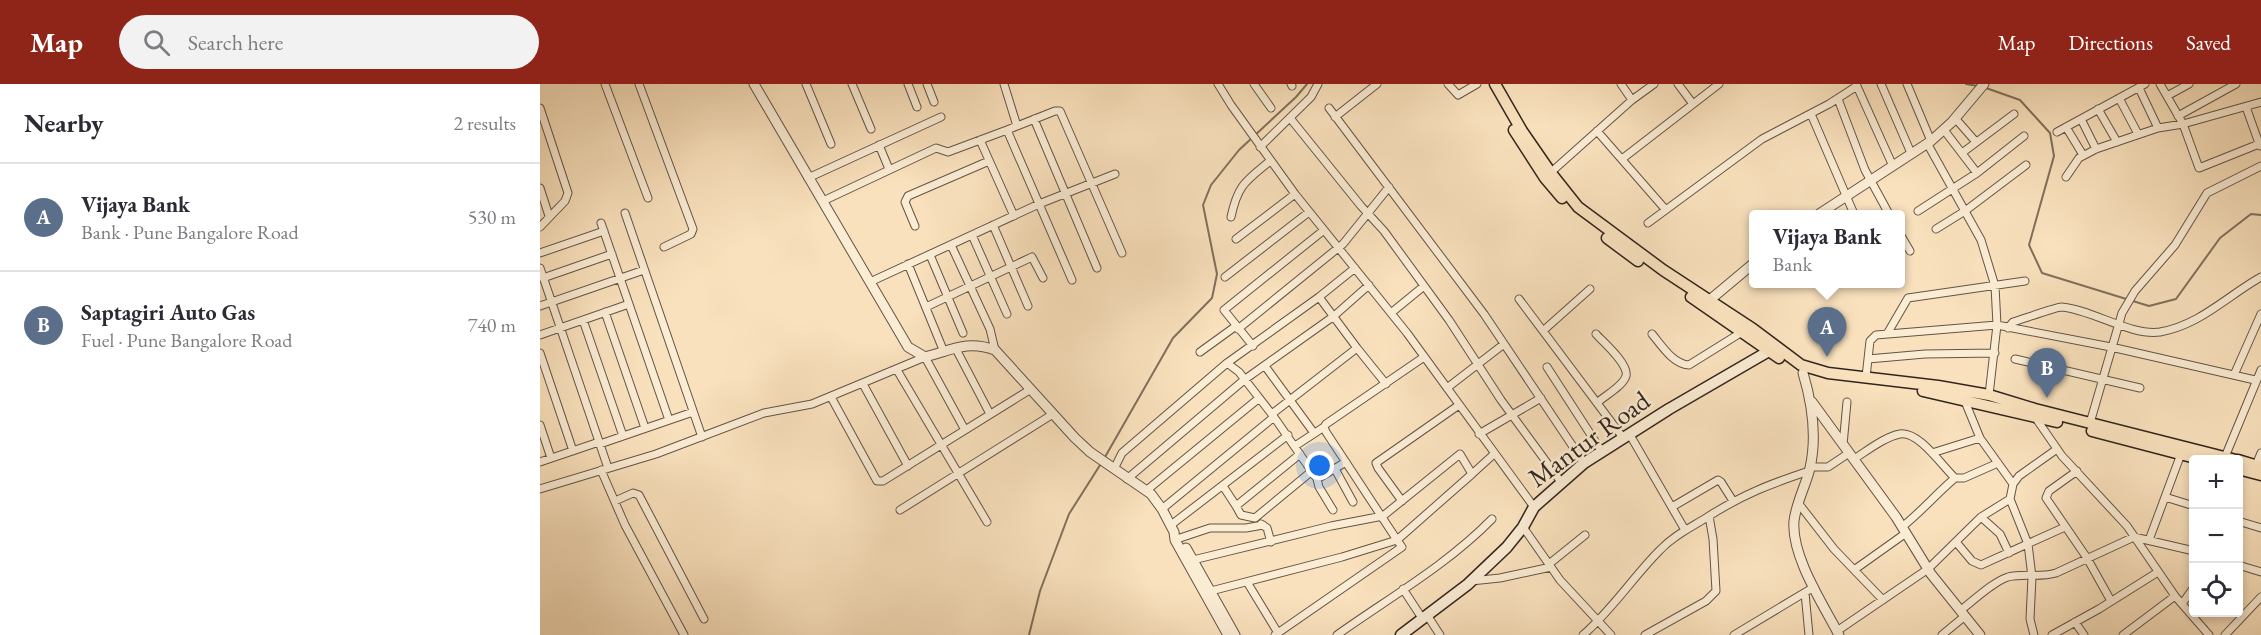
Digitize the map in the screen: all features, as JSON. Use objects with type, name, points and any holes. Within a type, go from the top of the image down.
[{"type":"main road","points":[[1488,84],[1577,215],[1629,249],[1706,303],[1742,332],[1803,373],[1832,381],[1866,377],[1989,395],[2217,455]]},
{"type":"main road","points":[[1495,84],[1510,116]]},
{"type":"main road","points":[[1706,303],[1753,329],[1801,366],[1811,370],[1849,379],[1929,391],[2189,456]]},
{"type":"main road","name":"Mantur Road","points":[[1401,635],[1471,581],[1507,547],[1523,527],[1534,507],[1584,463],[1669,409],[1769,351]]},
{"type":"main road","points":[[2243,463],[2259,469]]},
{"type":"main road","points":[[2243,469],[2259,469]]},
{"type":"street","points":[[605,84],[648,198]]},
{"type":"street","points":[[639,84],[693,229],[691,234],[664,247]]},
{"type":"street","points":[[754,84],[909,347],[925,357],[965,430]]},
{"type":"street","points":[[806,84],[831,144]]},
{"type":"street","points":[[852,84],[871,129]]},
{"type":"street","points":[[908,84],[917,107]]},
{"type":"street","points":[[927,84],[934,102]]},
{"type":"street","points":[[1004,84],[1017,126]]},
{"type":"street","points":[[1218,84],[1294,194],[1391,313],[1534,507]]},
{"type":"street","points":[[1254,84],[1271,108]]},
{"type":"street","points":[[1258,144],[1290,118],[1311,97],[1318,84]]},
{"type":"street","points":[[1335,117],[1377,84]]},
{"type":"street","points":[[1448,84],[1458,95],[1477,84]]},
{"type":"street","points":[[1621,84],[1632,100]]},
{"type":"street","points":[[1548,175],[1632,100],[1654,84]]},
{"type":"street","points":[[1678,84],[1693,104]]},
{"type":"street","points":[[1622,159],[1719,84]]},
{"type":"street","points":[[1881,84],[1911,153]]},
{"type":"street","points":[[1907,84],[1929,142],[1982,240],[1995,286],[1997,325],[1989,395]]},
{"type":"street","points":[[1825,210],[1892,164],[1929,142],[1944,130],[1984,84]]},
{"type":"street","points":[[2160,84],[2183,124],[2199,168],[2260,146],[2246,107]]},
{"type":"street","points":[[2167,96],[2189,84]]},
{"type":"street","points":[[2178,116],[2236,84]]},
{"type":"street","points":[[1648,223],[1665,208],[1762,139],[1838,99],[1856,85],[1892,164]]},
{"type":"street","points":[[2057,132],[2142,86],[2158,128]]},
{"type":"street","points":[[2119,98],[2138,134]]},
{"type":"street","points":[[1838,99],[1870,180],[1887,210]]},
{"type":"street","points":[[2066,177],[2083,155],[2096,149],[2158,128],[2183,124],[2261,102]]},
{"type":"street","points":[[540,108],[568,193],[565,201],[540,227]]},
{"type":"street","points":[[1329,108],[1504,344],[1584,463]]},
{"type":"street","points":[[2098,109],[2117,142]]},
{"type":"street","points":[[823,201],[936,148],[948,152],[1054,111],[1060,111],[1122,253]]},
{"type":"street","points":[[1811,114],[1852,210]]},
{"type":"street","points":[[1962,153],[2014,114]]},
{"type":"street","points":[[808,178],[941,117]]},
{"type":"street","points":[[1290,118],[1367,214],[1384,231],[1561,482]]},
{"type":"street","points":[[1955,118],[1976,142]]},
{"type":"street","points":[[1034,119],[1098,268]]},
{"type":"street","points":[[2081,119],[2096,149]]},
{"type":"street","points":[[2066,127],[2083,155]]},
{"type":"street","points":[[1006,130],[1072,280]]},
{"type":"street","points":[[1944,130],[1977,173]]},
{"type":"street","points":[[1597,131],[1665,208]]},
{"type":"street","points":[[1918,212],[1977,173],[2024,136]]},
{"type":"street","points":[[980,140],[1014,216]]},
{"type":"street","points":[[879,145],[889,169]]},
{"type":"street","points":[[915,226],[905,202],[908,196],[989,160]]},
{"type":"street","points":[[1231,217],[1242,185],[1270,161]]},
{"type":"street","points":[[1936,229],[1965,211],[2026,165]]},
{"type":"street","points":[[2090,423],[2118,324],[2135,291],[2175,245],[2207,194],[2261,166]]},
{"type":"street","points":[[870,282],[1040,204],[1115,174]]},
{"type":"street","points":[[1200,352],[1237,327],[1339,247],[1389,187]]},
{"type":"street","points":[[540,189],[549,216]]},
{"type":"street","points":[[1236,239],[1294,194]]},
{"type":"street","points":[[1225,277],[1309,212]]},
{"type":"street","points":[[625,213],[702,437]]},
{"type":"street","points":[[993,225],[1028,306]]},
{"type":"street","points":[[540,253],[602,227],[669,420]]},
{"type":"street","points":[[1253,346],[1226,315],[1226,308],[1324,230]]},
{"type":"street","points":[[972,235],[1007,314]]},
{"type":"street","points":[[1905,242],[1910,251]]},
{"type":"street","points":[[951,245],[990,329],[995,350]]},
{"type":"street","points":[[543,278],[612,254]]},
{"type":"street","points":[[930,255],[963,333]]},
{"type":"street","points":[[926,307],[1032,257],[1043,278]]},
{"type":"street","points":[[908,264],[944,352]]},
{"type":"street","points":[[1706,303],[1749,266]]},
{"type":"street","points":[[540,268],[600,443],[615,501],[646,568],[684,635]]},
{"type":"street","points":[[1113,469],[1122,453],[1227,363],[1253,346],[1355,268]]},
{"type":"street","points":[[540,306],[644,270]]},
{"type":"street","points":[[2008,328],[2013,322],[2058,307],[2151,332],[2162,332],[2207,314],[2261,278]]},
{"type":"street","points":[[1887,334],[1908,298],[2025,281]]},
{"type":"street","points":[[1127,479],[1245,380],[1334,316],[1369,285]]},
{"type":"street","points":[[1391,313],[1424,286]]},
{"type":"street","points":[[1544,330],[1590,289]]},
{"type":"street","points":[[1319,297],[1386,384]]},
{"type":"street","points":[[1519,299],[1627,437],[1685,530]]},
{"type":"street","points":[[540,335],[629,304]]},
{"type":"street","points":[[605,312],[645,428]]},
{"type":"street","points":[[2234,375],[2258,328],[2261,314]]},
{"type":"street","points":[[584,320],[623,436]]},
{"type":"street","points":[[1866,377],[1872,337],[1997,325],[2111,347],[2255,380]]},
{"type":"street","points":[[1652,334],[1674,359],[1689,365],[1742,332]]},
{"type":"street","points":[[1596,334],[1626,371],[1626,377],[1622,382],[1598,402]]},
{"type":"street","points":[[540,489],[656,454],[764,413],[800,407],[831,397],[925,357],[967,345],[980,344],[995,350],[1090,452],[1127,479],[1147,490],[1162,508],[1235,635]]},
{"type":"street","points":[[1447,388],[1504,344]]},
{"type":"street","points":[[1162,508],[1289,399],[1357,348]]},
{"type":"street","points":[[956,349],[990,414]]},
{"type":"street","points":[[540,353],[573,451]]},
{"type":"street","points":[[1868,359],[1925,354],[1995,353]]},
{"type":"street","points":[[1295,446],[1424,357]]},
{"type":"street","points":[[2015,359],[2140,388]]},
{"type":"street","points":[[1227,363],[1245,380],[1288,435],[1317,479],[1333,510]]},
{"type":"street","points":[[1265,366],[1314,433]]},
{"type":"street","points":[[1547,367],[1602,452]]},
{"type":"street","points":[[897,370],[987,522]]},
{"type":"street","points":[[2234,455],[2255,380],[2261,370]]},
{"type":"street","points":[[1803,373],[1812,402],[1904,530],[1928,569],[1980,635]]},
{"type":"street","points":[[864,384],[908,466]]},
{"type":"street","points":[[831,397],[877,481],[883,481],[1031,389]]},
{"type":"street","points":[[1479,434],[1541,398]]},
{"type":"street","points":[[1147,490],[1258,399]]},
{"type":"street","points":[[1964,399],[1980,438],[2013,484]]},
{"type":"street","points":[[1812,402],[1810,469],[1794,520],[1796,541],[1814,587],[1838,633],[1928,569],[1982,517],[2010,499]]},
{"type":"street","points":[[1847,402],[1849,453]]},
{"type":"street","points":[[1402,501],[1376,463],[1459,405]]},
{"type":"street","points":[[540,462],[693,412]]},
{"type":"street","points":[[900,510],[1053,414]]},
{"type":"street","points":[[2035,417],[2057,449],[2127,526],[2175,596],[2207,635]]},
{"type":"street","points":[[540,425],[551,458]]},
{"type":"street","points":[[1247,582],[1277,634],[1402,548],[1324,427]]},
{"type":"street","points":[[1583,635],[1600,621],[1661,548],[1685,530],[1764,485],[1810,469],[1828,467],[1849,453],[1900,434],[1914,437],[1955,478]]},
{"type":"street","points":[[1228,635],[1175,540],[1175,532],[1223,486],[1288,435]]},
{"type":"street","points":[[1932,453],[1980,438]]},
{"type":"street","points":[[2034,635],[2029,606],[2032,577],[2028,544],[2010,499],[2013,484],[2019,476],[2057,449]]},
{"type":"street","points":[[2259,469],[2261,453]]},
{"type":"street","points":[[1236,506],[1300,454]]},
{"type":"street","points":[[1193,560],[1331,526],[1383,516],[1460,454],[1473,474]]},
{"type":"street","points":[[1211,591],[1342,557],[1397,540],[1494,454]]},
{"type":"street","points":[[2149,540],[2181,454]]},
{"type":"street","points":[[1317,479],[1346,462]]},
{"type":"street","points":[[1854,570],[1904,530],[1939,491],[1955,478],[1964,478],[1998,463]]},
{"type":"street","points":[[1335,469],[1353,502]]},
{"type":"street","points":[[1255,518],[1311,471]]},
{"type":"street","points":[[2077,471],[2049,491],[2046,498],[2087,558],[2111,602]]},
{"type":"street","points":[[1672,507],[1718,480],[1733,501]]},
{"type":"street","points":[[1223,486],[1241,515],[1255,518],[1267,528],[1271,542]]},
{"type":"street","points":[[615,501],[633,493],[639,495],[704,619]]},
{"type":"street","points":[[2165,497],[2189,505]]},
{"type":"street","points":[[1799,504],[1834,549],[1883,600]]},
{"type":"street","points":[[1645,635],[1706,601],[1716,591],[1713,539],[1709,516]]},
{"type":"street","points":[[1982,517],[2000,534],[2009,553]]},
{"type":"street","points":[[1337,635],[1472,540],[1492,519]]},
{"type":"street","points":[[2243,523],[2261,528]]},
{"type":"street","points":[[1175,532],[1263,525]]},
{"type":"street","points":[[1523,527],[1560,580],[1611,635]]},
{"type":"street","points":[[1956,542],[1972,561],[1981,566],[2065,527]]},
{"type":"street","points":[[1471,581],[1500,578],[1550,566],[1585,535]]},
{"type":"street","points":[[1942,635],[1963,613],[2002,580],[2014,576],[2043,577],[2056,573],[2134,537],[2189,551]]},
{"type":"street","points":[[2243,567],[2261,572]]},
{"type":"street","points":[[2052,635],[2158,572]]},
{"type":"street","points":[[1738,634],[1814,587]]},
{"type":"street","points":[[1403,589],[1440,635]]},
{"type":"street","points":[[1805,593],[1809,635]]},
{"type":"street","points":[[2182,604],[2189,593]]},
{"type":"street","points":[[2123,635],[2175,596]]},
{"type":"street","points":[[2225,635],[2261,597]]},
{"type":"street","points":[[2075,622],[2084,635]]},
{"type":"waterway","points":[[1105,457],[1173,338],[1212,298],[1217,274],[1203,205],[1211,185],[1239,150],[1307,84]]},
{"type":"waterway","points":[[1966,84],[1978,86]]},
{"type":"waterway","points":[[1986,88],[2020,100],[2050,133],[2054,156],[2029,245],[2042,273],[2149,306],[2176,299],[2220,238],[2251,214],[2261,215]]},
{"type":"waterway","points":[[1029,635],[1040,591],[1069,514],[1102,462]]},
{"type":"place","name":"Vijaya Bank","points":[[1827,357]]},
{"type":"place","name":"Saptagiri Auto Gas","points":[[2047,398]]}]
